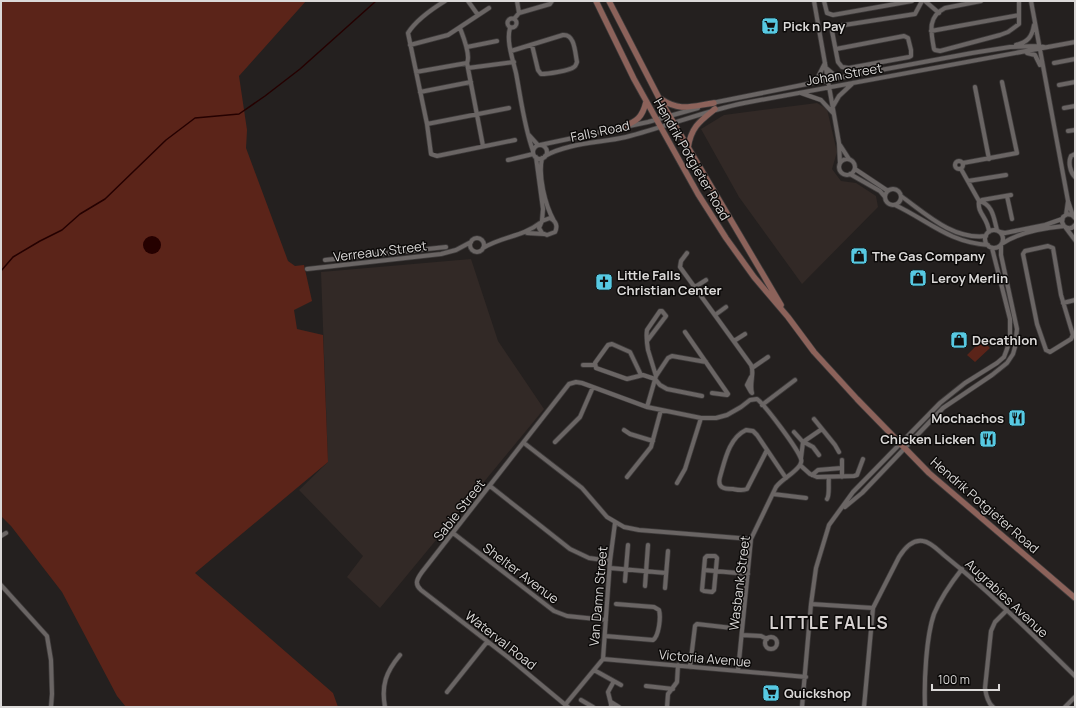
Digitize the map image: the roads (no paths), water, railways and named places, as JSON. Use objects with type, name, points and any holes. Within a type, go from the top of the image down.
[{"type":"main road","name":"Hendrik Potgieter Road","points":[[596,1],[655,120],[698,194],[754,278],[788,317],[819,357],[857,400],[934,477],[1075,598]]},
{"type":"main road","name":"Hendrik Potgieter Road","points":[[609,1],[659,98],[788,317]]},
{"type":"main road","points":[[659,98],[670,105],[680,108],[715,106]]},
{"type":"main road","points":[[621,128],[638,120],[642,114],[646,102]]},
{"type":"main road","points":[[688,148],[695,126],[715,106]]},
{"type":"street","points":[[445,1],[433,8],[410,29],[408,33],[427,124],[430,151],[433,156],[438,156],[515,140]]},
{"type":"street","points":[[468,1],[478,15]]},
{"type":"street","points":[[517,1],[519,13]]},
{"type":"street","points":[[544,234],[540,231],[543,209],[542,196],[511,51],[509,34],[510,28],[508,26],[508,22],[510,19],[514,19],[519,13],[550,4],[552,1]]},
{"type":"street","points":[[814,1],[839,143],[839,167],[841,172],[850,174],[880,191],[888,203],[917,216],[948,235],[965,242],[988,245]]},
{"type":"street","points":[[824,1],[827,12],[833,15],[912,1]]},
{"type":"street","points":[[836,49],[904,36],[908,38],[912,54],[909,57],[845,68],[840,65],[832,34],[834,28],[915,14],[922,1]]},
{"type":"street","points":[[925,1],[939,13]]},
{"type":"street","points":[[981,1],[946,8],[939,13],[931,24],[934,48],[937,51],[1008,32],[1019,24],[1019,1]]},
{"type":"street","points":[[1030,1],[1040,48],[1040,65],[1050,108]]},
{"type":"street","points":[[1030,1],[1068,201],[1074,216],[1066,215]]},
{"type":"street","points":[[410,44],[448,35],[489,8]]},
{"type":"street","points":[[931,31],[1019,15]]},
{"type":"street","points":[[510,28],[516,26],[517,23],[514,19]]},
{"type":"street","name":"Johan Street","points":[[670,116],[812,83],[1018,45],[1028,40],[1031,36],[1034,25]]},
{"type":"street","points":[[460,28],[467,47],[469,60],[467,63],[483,146]]},
{"type":"street","points":[[511,51],[563,35],[569,36],[572,41],[577,62],[576,65],[569,70],[541,74],[538,70],[532,45]]},
{"type":"street","points":[[467,47],[497,41]]},
{"type":"street","points":[[1040,48],[1075,42]]},
{"type":"street","name":"Johan Street","points":[[1006,48],[1040,48]]},
{"type":"street","name":"Johan Street","points":[[674,123],[715,106],[829,87],[1040,48]]},
{"type":"street","name":"Johan Street","points":[[1019,52],[1033,54],[1038,58],[1040,65]]},
{"type":"street","points":[[1054,63],[1075,59]]},
{"type":"street","points":[[468,68],[514,62]]},
{"type":"street","points":[[416,72],[467,63]]},
{"type":"street","points":[[825,65],[831,74],[838,78]]},
{"type":"street","points":[[812,83],[825,65]]},
{"type":"street","points":[[420,92],[471,82]]},
{"type":"street","points":[[832,108],[841,94],[854,82]]},
{"type":"street","points":[[961,168],[957,169],[955,164],[958,161],[963,164],[1017,153],[1002,82]]},
{"type":"street","points":[[1059,86],[1075,82]]},
{"type":"street","points":[[975,86],[990,159]]},
{"type":"street","points":[[800,92],[821,100],[833,114]]},
{"type":"street","points":[[1064,108],[1075,106]]},
{"type":"street","points":[[427,124],[509,108]]},
{"type":"street","name":"Falls Road","points":[[539,145],[670,116]]},
{"type":"street","name":"Falls Road","points":[[544,157],[558,150],[622,138],[674,123]]},
{"type":"street","points":[[1068,131],[1075,130]]},
{"type":"street","points":[[499,240],[475,239],[470,242],[470,247],[473,251],[480,251],[499,240],[526,233],[550,235],[555,232],[557,227],[547,207],[541,169],[546,148],[539,145],[528,135]]},
{"type":"street","points":[[580,137],[582,145]]},
{"type":"street","points":[[839,143],[849,159],[853,162],[855,169],[888,191]]},
{"type":"street","points":[[534,154],[534,147],[539,145]]},
{"type":"street","points":[[508,160],[534,154],[544,157]]},
{"type":"street","points":[[1075,154],[1071,156],[1070,160],[1072,172],[1075,177]]},
{"type":"street","points":[[840,163],[849,159]]},
{"type":"street","points":[[961,168],[963,164]]},
{"type":"street","points":[[840,511],[862,493],[940,403],[965,383],[997,363],[1004,357],[1006,352],[1010,339],[1010,319],[992,248],[985,240],[989,232],[989,223],[980,211],[978,206],[979,201],[961,168]]},
{"type":"street","points":[[850,174],[855,169]]},
{"type":"street","points":[[968,181],[1006,175]]},
{"type":"street","points":[[885,197],[888,191],[895,189],[901,196],[950,230],[967,236],[986,236]]},
{"type":"street","points":[[895,205],[900,201],[901,196]]},
{"type":"street","points":[[979,201],[1009,196],[1012,219]]},
{"type":"street","points":[[802,707],[806,677],[811,604],[816,568],[830,525],[853,492],[943,408],[992,375],[1007,363],[1013,354],[1017,330],[1001,255],[1003,238],[991,209],[985,202],[979,201]]},
{"type":"street","points":[[989,232],[1039,226],[1062,219],[1066,215],[1068,201]]},
{"type":"street","points":[[526,233],[547,218],[554,221]]},
{"type":"street","points":[[1062,219],[1065,227],[1075,240]]},
{"type":"street","points":[[992,248],[997,248],[1021,234],[1065,227],[1070,228],[1075,225],[1075,229]]},
{"type":"street","points":[[481,240],[484,244],[483,248]]},
{"type":"street","name":"Verreaux Street","points":[[308,269],[441,254],[456,250],[470,242]]},
{"type":"street","points":[[1048,246],[1052,247],[1063,302],[1073,333],[1072,338],[1052,352],[1048,352],[1037,324],[1023,254],[1025,251],[1048,246]]},
{"type":"street","points":[[326,260],[446,247]]},
{"type":"street","name":"Verreaux Street","points":[[456,250],[473,251]]},
{"type":"street","points":[[687,253],[680,265],[752,368],[750,386],[755,399],[759,401],[781,429],[801,458]]},
{"type":"street","points":[[695,287],[706,280]]},
{"type":"street","points":[[1063,302],[1075,300]]},
{"type":"street","points":[[715,315],[726,308]]},
{"type":"street","points":[[647,341],[666,316],[662,311],[660,311],[648,327],[647,341],[648,350],[656,377],[660,385],[666,389],[702,396]]},
{"type":"street","points":[[685,332],[728,392],[728,395],[712,393]]},
{"type":"street","points":[[734,341],[745,334]]},
{"type":"street","points":[[595,365],[596,361],[608,345],[612,344],[630,352],[641,375]]},
{"type":"street","points":[[647,407],[656,377],[670,357],[706,362]]},
{"type":"street","points":[[752,368],[768,357]]},
{"type":"street","points":[[583,365],[595,365],[596,368],[627,379],[641,375],[656,377]]},
{"type":"street","points":[[762,405],[794,380]]},
{"type":"street","name":"Sabie Street","points":[[421,590],[417,586],[417,579],[569,384],[576,382],[593,387]]},
{"type":"street","points":[[555,442],[580,417],[593,387],[647,407],[701,418],[716,418],[728,415],[750,400],[755,399]]},
{"type":"street","points":[[627,477],[646,454],[653,441],[661,410]]},
{"type":"street","points":[[677,483],[686,469],[701,418]]},
{"type":"street","points":[[814,419],[839,452]]},
{"type":"street","points":[[822,429],[804,442],[800,465],[812,475],[821,478],[856,476],[863,459]]},
{"type":"street","points":[[624,430],[630,434],[653,441]]},
{"type":"street","points":[[767,450],[746,489],[723,488],[720,486],[720,477],[733,441],[743,432],[750,430],[753,431],[767,450],[786,478]]},
{"type":"street","points":[[794,432],[804,442],[811,446],[819,455]]},
{"type":"street","points":[[524,443],[582,488],[607,517],[624,527],[639,530],[751,539]]},
{"type":"street","points":[[842,460],[842,477]]},
{"type":"street","name":"Wasbank Street","points":[[738,671],[751,539],[780,482],[796,471],[800,465]]},
{"type":"street","points":[[812,475],[818,470],[842,468]]},
{"type":"street","points":[[827,499],[829,496],[829,477]]},
{"type":"street","points":[[490,486],[570,549],[589,558],[610,561]]},
{"type":"street","points":[[773,494],[806,498]]},
{"type":"street","name":"Van Damn Street","points":[[566,706],[603,659],[610,561],[615,523]]},
{"type":"street","points":[[1,536],[6,533]]},
{"type":"street","name":"Shelter Avenue","points":[[453,533],[554,611],[567,616],[606,620]]},
{"type":"street","name":"Augrabies Avenue","points":[[872,608],[904,549],[911,544],[922,540],[927,542],[962,569],[1075,676]]},
{"type":"street","points":[[624,581],[628,545]]},
{"type":"street","points":[[645,586],[648,545]]},
{"type":"street","points":[[665,588],[668,551]]},
{"type":"street","points":[[715,556],[717,558],[714,591],[702,590],[704,570],[705,557],[715,556]]},
{"type":"street","points":[[610,568],[666,573]]},
{"type":"street","points":[[925,707],[928,644],[933,620],[943,595],[962,569]]},
{"type":"street","points":[[704,570],[748,574]]},
{"type":"street","points":[[1,586],[47,636],[51,660],[51,707]]},
{"type":"street","name":"Waterval Road","points":[[421,590],[566,706]]},
{"type":"street","points":[[605,636],[653,640],[656,637],[660,614],[659,610],[654,607],[616,604]]},
{"type":"street","points":[[811,604],[872,608],[864,707]]},
{"type":"street","points":[[993,707],[986,694],[985,688],[991,631],[995,622],[1007,610]]},
{"type":"street","points":[[690,666],[694,626],[697,624],[732,628]]},
{"type":"street","points":[[742,635],[761,636],[767,639]]},
{"type":"street","points":[[447,692],[487,642]]},
{"type":"street","points":[[385,707],[384,689],[386,676],[400,655]]},
{"type":"street","name":"Victoria Avenue","points":[[603,659],[806,677]]},
{"type":"street","points":[[667,707],[668,696],[677,682],[678,666]]},
{"type":"street","points":[[594,670],[620,685]]},
{"type":"street","points":[[614,681],[608,692],[611,705],[618,707]]},
{"type":"street","points":[[646,686],[673,688]]},
{"type":"street","points":[[1065,707],[1075,697]]},
{"type":"street","points":[[581,700],[593,707]]},
{"type":"waterway","points":[[1,271],[13,257],[62,230],[80,214],[105,199],[166,140],[195,118],[239,114],[265,96],[300,69],[376,1]]},
{"type":"place","name":"Pick n Pay","points":[[770,26]]},
{"type":"place","name":"The Gas Company","points":[[859,256]]},
{"type":"place","name":"Leroy Merlin","points":[[918,278]]},
{"type":"place","name":"Little Falls Christian Center","points":[[604,282]]},
{"type":"place","name":"Decathlon","points":[[959,340]]},
{"type":"place","name":"Mochachos","points":[[1017,418]]},
{"type":"place","name":"Chicken Licken","points":[[988,439]]},
{"type":"place","name":"Quickshop","points":[[771,693]]},
{"type":"district","name":"LITTLE FALLS","points":[[829,623]]}]
